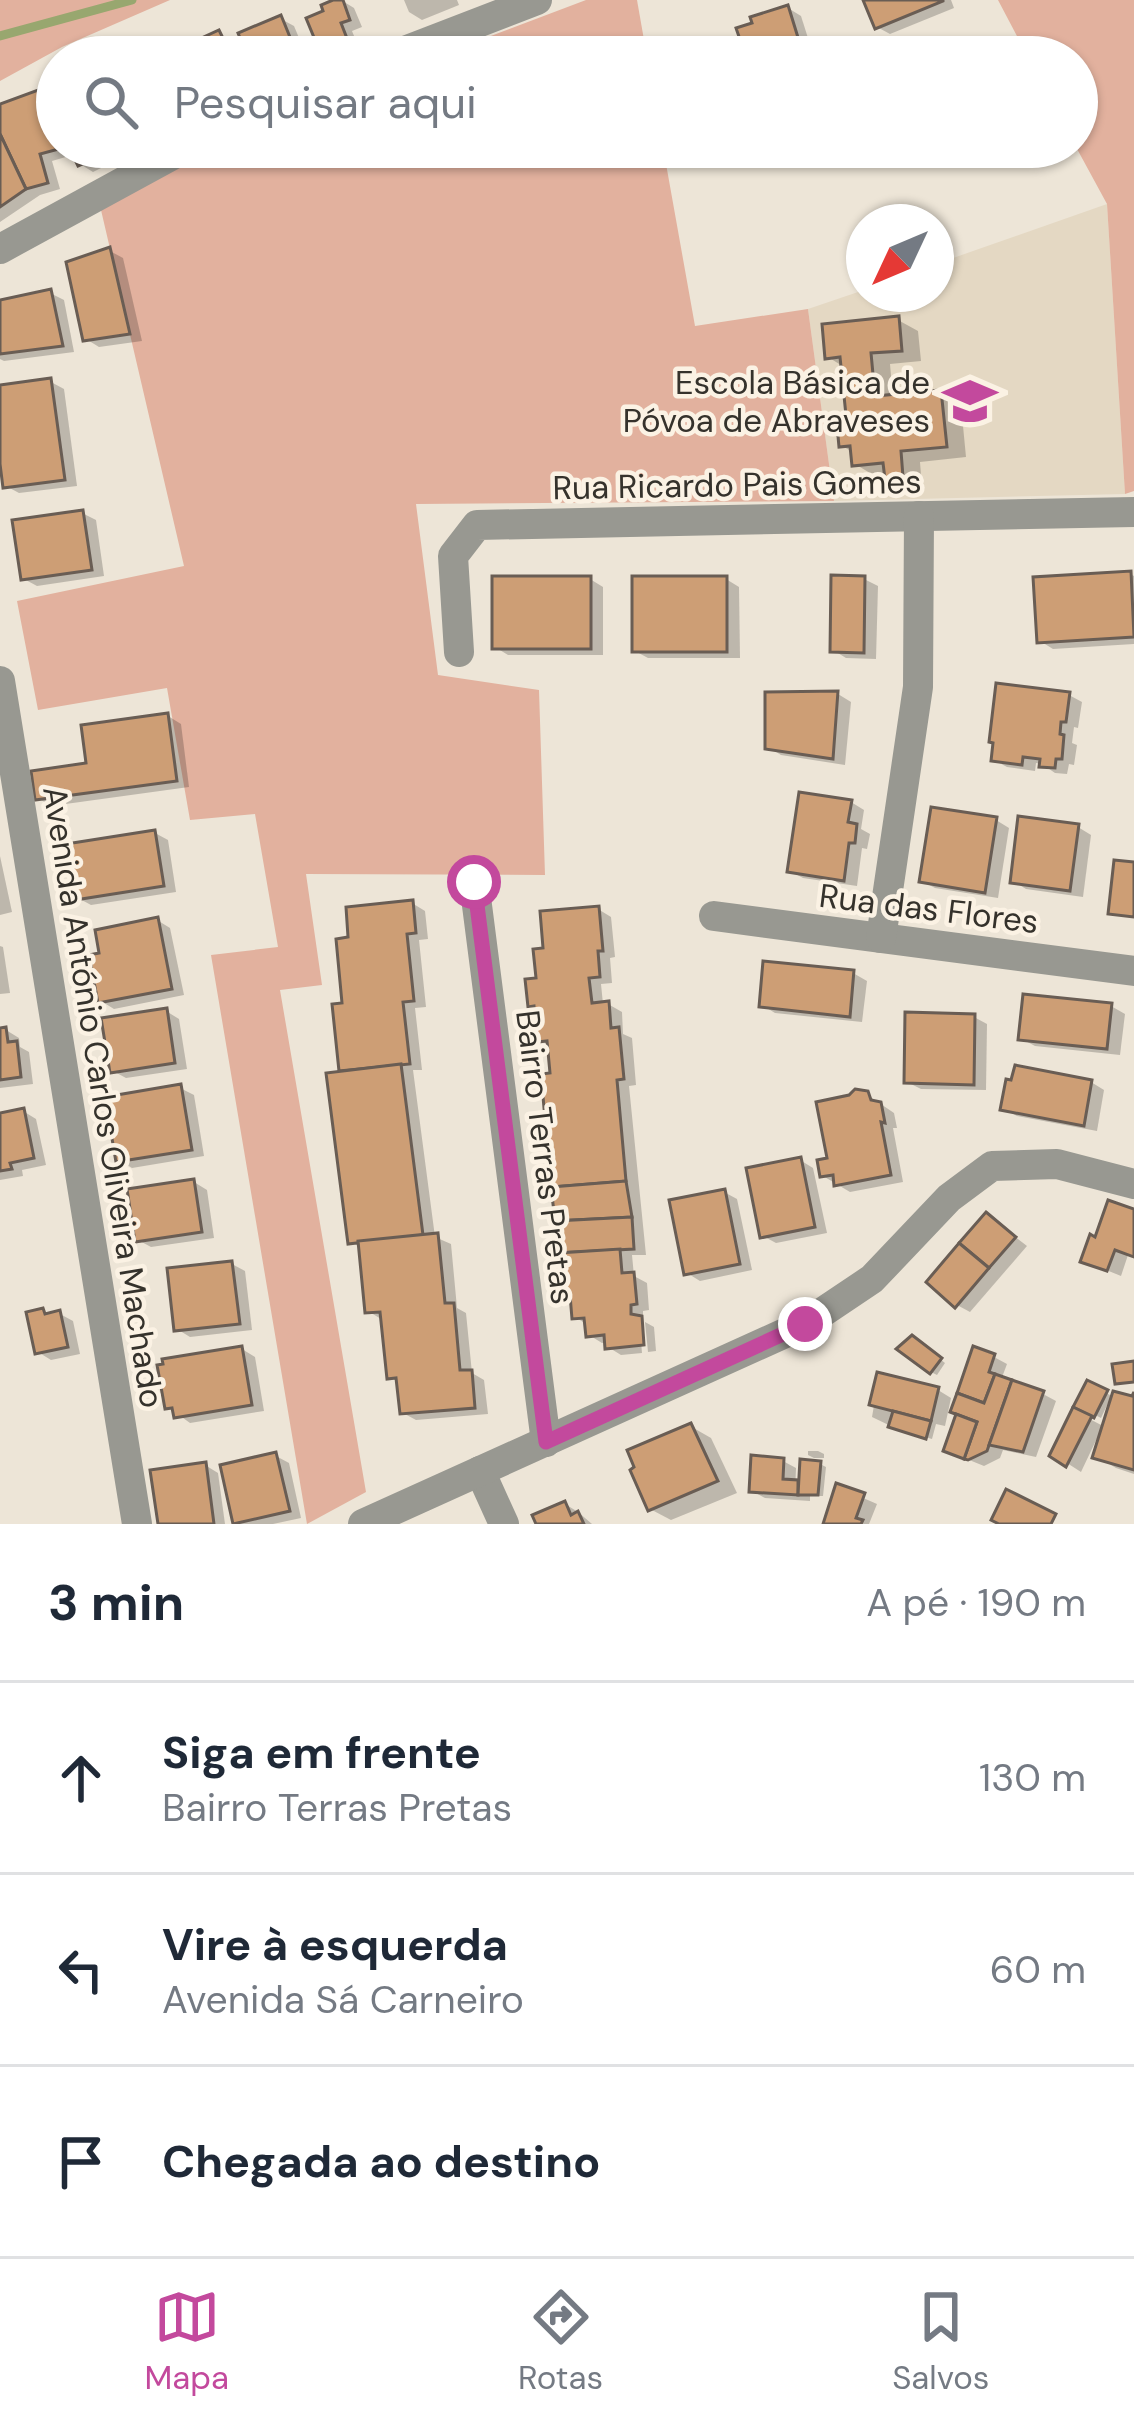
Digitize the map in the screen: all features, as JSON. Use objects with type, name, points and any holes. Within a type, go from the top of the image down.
[{"type":"street","points":[[443,36],[537,0]]},
{"type":"street","points":[[0,249],[148,168]]},
{"type":"street","name":"Rua Ricardo Pais Gomes","points":[[459,652],[453,556],[477,525],[1134,512]]},
{"type":"street","points":[[880,938],[918,687],[919,516]]},
{"type":"street","name":"Avenida António Carlos Oliveira Machado","points":[[0,681],[137,1524]]},
{"type":"street","name":"Bairro Terras Pretas","points":[[474,882],[546,1442]]},
{"type":"street","name":"Rua das Flores","points":[[714,916],[1134,971]]},
{"type":"street","points":[[363,1524],[805,1324],[872,1279],[950,1198],[992,1166],[1057,1164],[1134,1184]]},
{"type":"street","points":[[480,1471],[504,1524]]},
{"type":"shaded area","points":[[0,0],[170,0],[87,36],[36,36],[36,61],[0,81]]},
{"type":"shaded area","points":[[586,0],[637,0],[643,36],[491,36]]},
{"type":"shaded area","points":[[998,0],[1134,0],[1134,491],[1125,494],[1107,204],[1087,168],[1098,168],[1098,36],[1017,36]]},
{"type":"shaded area","points":[[178,168],[667,168],[695,326],[808,309],[834,501],[416,504],[438,675],[539,690],[545,875],[306,874],[322,985],[280,990],[366,1492],[307,1524],[211,955],[278,947],[255,814],[190,820],[167,688],[38,710],[17,601],[184,566],[101,210]]},
{"type":"shaded area","name":"Escola Básica de Póvoa de Abraveses","points":[[1107,204],[1125,494],[834,501],[808,309],[846,296],[846,312],[954,312],[954,258]]},
{"type":"building","points":[[343,0],[350,20],[341,23],[346,36],[313,36],[306,18],[323,11],[321,5]]},
{"type":"building","points":[[863,0],[943,0],[943,1],[875,29]]},
{"type":"building","points":[[788,5],[798,36],[739,36],[736,28],[752,23],[750,17]]},
{"type":"building","points":[[281,15],[290,36],[239,36]]},
{"type":"building","points":[[36,91],[36,168],[44,168],[48,183],[26,189],[0,134],[0,104]]},
{"type":"building","points":[[0,134],[26,189],[0,207]]},
{"type":"building","points":[[110,247],[130,334],[83,341],[66,262]]},
{"type":"building","points":[[51,289],[63,346],[0,354],[0,300]]},
{"type":"building","points":[[899,316],[902,351],[871,353],[875,396],[941,390],[947,447],[901,451],[903,477],[885,479],[883,463],[852,466],[850,446],[839,447],[837,425],[847,425],[840,357],[825,359],[822,324]]},
{"type":"building","points":[[51,378],[65,480],[3,488],[0,385]]},
{"type":"building","points":[[83,510],[92,570],[21,580],[12,520]]},
{"type":"building","points":[[1131,571],[1134,637],[1037,643],[1033,577]]},
{"type":"building","points":[[831,575],[865,576],[864,653],[830,652]]},
{"type":"building","points":[[492,576],[591,576],[591,649],[492,649]]},
{"type":"building","points":[[632,576],[727,576],[727,652],[632,652]]},
{"type":"building","points":[[996,683],[1070,692],[1066,722],[1061,722],[1062,759],[1056,759],[1055,768],[1039,767],[1040,759],[1023,757],[1022,765],[991,761]]},
{"type":"building","points":[[838,691],[833,759],[765,749],[765,692]]},
{"type":"building","points":[[168,713],[177,781],[35,800],[31,771],[86,763],[81,725]]},
{"type":"building","points":[[799,792],[852,800],[848,822],[857,824],[844,881],[787,872]]},
{"type":"building","points":[[931,807],[997,817],[985,893],[919,882]]},
{"type":"building","points":[[1018,816],[1079,824],[1070,891],[1010,883]]},
{"type":"building","points":[[155,830],[164,886],[75,900],[66,844]]},
{"type":"building","points":[[1114,860],[1134,862],[1134,917],[1108,914]]},
{"type":"building","points":[[413,900],[416,933],[407,934],[414,1001],[403,1002],[410,1064],[339,1071],[332,1004],[342,1003],[336,939],[348,937],[346,907]]},
{"type":"building","points":[[599,906],[600,977],[589,978],[592,1003],[609,1001],[611,1028],[619,1027],[624,1079],[617,1080],[626,1181],[551,1187],[541,1074],[550,1073],[547,1041],[537,1042],[534,1006],[528,1007],[525,979],[536,978],[533,949],[543,948],[540,911]]},
{"type":"building","points":[[158,917],[172,989],[98,1003],[89,955],[99,953],[95,930]]},
{"type":"building","points":[[763,961],[854,970],[850,1017],[759,1007]]},
{"type":"building","points":[[1023,994],[1112,1003],[1107,1049],[1018,1040]]},
{"type":"building","points":[[167,1008],[175,1063],[110,1073],[101,1018]]},
{"type":"building","points":[[905,1012],[975,1014],[974,1085],[904,1083]]},
{"type":"building","points":[[6,1027],[8,1042],[17,1041],[21,1077],[0,1080],[0,1028]]},
{"type":"building","points":[[401,1064],[423,1235],[348,1244],[326,1073]]},
{"type":"building","points":[[1015,1065],[1092,1080],[1084,1126],[1000,1110],[1006,1079],[1011,1080]]},
{"type":"building","points":[[181,1084],[192,1150],[116,1162],[105,1097]]},
{"type":"building","points":[[855,1089],[868,1091],[871,1100],[881,1102],[891,1175],[834,1186],[833,1175],[820,1177],[817,1160],[827,1158],[816,1102],[849,1095]]},
{"type":"building","points":[[24,1108],[34,1158],[10,1163],[12,1169],[0,1171],[0,1113]]},
{"type":"building","points":[[801,1157],[815,1227],[760,1238],[746,1168]]},
{"type":"building","points":[[194,1179],[202,1232],[135,1242],[127,1189]]},
{"type":"building","points":[[626,1181],[632,1217],[555,1221],[551,1187]]},
{"type":"building","points":[[725,1189],[740,1264],[684,1275],[669,1200]]},
{"type":"building","points":[[1108,1200],[1134,1209],[1134,1257],[1115,1250],[1107,1271],[1080,1262]]},
{"type":"building","points":[[986,1212],[1016,1237],[989,1268],[959,1243]]},
{"type":"building","points":[[632,1217],[634,1249],[558,1253],[555,1221]]},
{"type":"building","points":[[438,1233],[445,1303],[454,1303],[460,1370],[472,1370],[475,1408],[400,1414],[396,1378],[387,1379],[380,1312],[365,1313],[358,1241]]},
{"type":"building","points":[[959,1243],[989,1268],[955,1308],[926,1282]]},
{"type":"building","points":[[620,1249],[622,1273],[634,1272],[637,1304],[631,1305],[631,1314],[642,1316],[644,1345],[605,1349],[604,1335],[586,1337],[584,1318],[572,1319],[570,1295],[559,1296],[558,1253]]},
{"type":"building","points":[[232,1261],[240,1324],[174,1331],[167,1268]]},
{"type":"building","points":[[43,1308],[45,1314],[60,1310],[68,1347],[35,1354],[26,1312]]},
{"type":"building","points":[[912,1335],[942,1358],[930,1374],[896,1349]]},
{"type":"building","points":[[242,1346],[252,1405],[174,1418],[172,1408],[165,1409],[157,1365],[163,1364],[162,1359]]},
{"type":"building","points":[[973,1346],[995,1354],[989,1372],[995,1374],[984,1403],[957,1393]]},
{"type":"building","points":[[1134,1361],[1134,1382],[1115,1384],[1112,1364]]},
{"type":"building","points":[[877,1372],[939,1387],[931,1421],[869,1405]]},
{"type":"building","points":[[995,1374],[1012,1380],[987,1451],[964,1459],[977,1422],[950,1412],[957,1393],[984,1403]]},
{"type":"building","points":[[1012,1380],[1044,1391],[1023,1452],[989,1445]]},
{"type":"building","points":[[1087,1380],[1108,1390],[1094,1418],[1073,1407]]},
{"type":"building","points":[[1113,1391],[1132,1396],[1134,1392],[1134,1470],[1092,1458]]},
{"type":"building","points":[[1073,1407],[1092,1416],[1066,1467],[1049,1456]]},
{"type":"building","points":[[893,1411],[931,1421],[926,1439],[888,1427]]},
{"type":"building","points":[[956,1414],[977,1422],[964,1459],[943,1451]]},
{"type":"building","points":[[691,1423],[718,1481],[648,1511],[630,1470],[634,1467],[627,1450]]},
{"type":"building","points":[[276,1452],[290,1511],[233,1524],[220,1465]]},
{"type":"building","points":[[751,1455],[784,1458],[783,1479],[798,1480],[798,1495],[749,1492]]},
{"type":"building","points":[[800,1459],[821,1461],[818,1495],[798,1495]]},
{"type":"building","points":[[206,1462],[214,1524],[158,1524],[150,1470]]},
{"type":"building","points":[[836,1483],[865,1493],[856,1518],[863,1520],[861,1524],[823,1524]]},
{"type":"building","points":[[1006,1489],[1056,1514],[1051,1524],[991,1520]]},
{"type":"building","points":[[565,1501],[571,1515],[578,1511],[584,1524],[536,1524],[532,1515]]},
{"type":"waterway","points":[[0,36],[132,0]]},
{"type":"place","name":"Escola Básica de Póvoa de Abraveses","points":[[970,401]]},
{"type":"route","points":[[474,882],[546,1442],[805,1324]]}]
